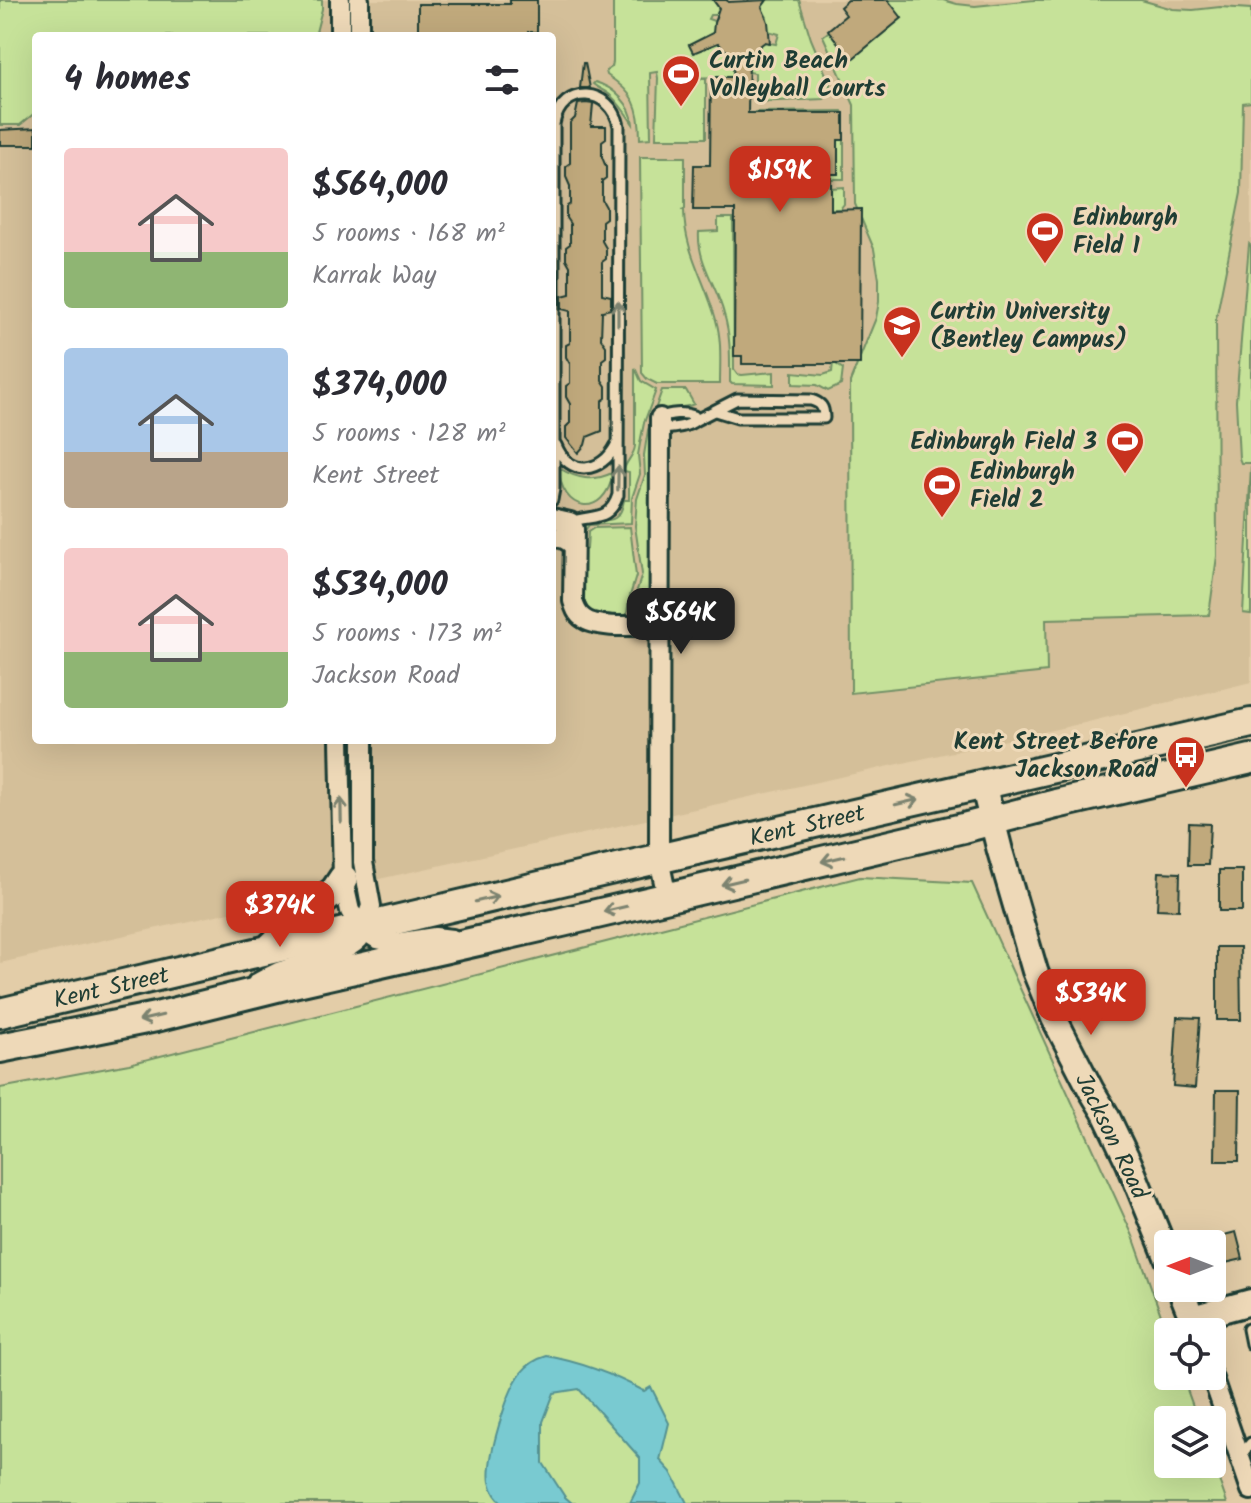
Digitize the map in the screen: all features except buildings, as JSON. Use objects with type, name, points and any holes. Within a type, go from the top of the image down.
[{"type":"main road","name":"Kent Street","points":[[0,1013],[1251,723]]},
{"type":"main road","name":"Kent Street","points":[[0,1048],[143,1020],[1251,759]]},
{"type":"main road","points":[[267,951],[335,891],[343,879]]},
{"type":"street","points":[[340,0],[340,32]]},
{"type":"street","points":[[359,0],[359,32]]},
{"type":"street","points":[[660,424],[659,859],[667,897]]},
{"type":"street","points":[[561,520],[574,529],[573,601],[583,618],[597,624],[659,625]]},
{"type":"street","points":[[556,537],[573,546]]},
{"type":"street","points":[[340,744],[343,879],[350,911],[362,929]]},
{"type":"street","points":[[362,929],[371,906],[363,862],[363,744]]},
{"type":"street","name":"Jackson Road","points":[[983,784],[1035,971],[1054,1018],[1129,1163],[1156,1230]]},
{"type":"street","name":"Kent Street","points":[[227,1000],[278,972],[356,943],[362,929],[377,939],[396,943],[435,937],[475,941]]},
{"type":"street","points":[[1211,1318],[1251,1302]]},
{"type":"street","points":[[1218,1390],[1245,1450],[1251,1490]]},
{"type":"lane","points":[[556,115],[573,96],[582,95],[608,103],[619,126],[618,495],[615,505],[606,514],[561,520]]},
{"type":"lane","points":[[660,424],[684,427],[737,399],[795,398],[818,402],[824,408],[824,418],[738,418],[715,411]]},
{"type":"lane","points":[[556,444],[569,463],[593,468],[612,454],[619,440]]},
{"type":"lane","points":[[1248,1329],[1251,1344]]},
{"type":"shaded area","name":"Curtin University (Bentley Campus)","points":[[0,0],[1251,0],[1251,682],[1084,723],[0,963]]},
{"type":"green space","points":[[0,0],[322,0],[316,32],[32,32],[32,115],[20,125],[0,125]]},
{"type":"green space","points":[[613,0],[715,0],[720,10],[716,15],[710,15],[708,19],[714,21],[714,32],[705,37],[735,54],[734,77],[666,78],[706,79],[706,138],[656,138],[657,72],[650,73],[651,138],[640,139],[634,101],[606,71],[613,62]]},
{"type":"green space","points":[[767,0],[799,0],[830,84],[830,93],[824,99],[755,102],[755,73],[749,72],[747,54],[764,42],[776,44],[779,34],[768,31],[767,17],[761,8]]},
{"type":"green space","points":[[869,0],[943,0],[975,6],[1034,0],[1141,0],[1173,9],[1251,9],[1251,102],[1243,103],[1241,193],[1216,319],[1217,556],[1209,615],[1046,619],[1047,672],[851,693],[850,382],[876,318],[879,279],[874,249],[855,204],[854,105],[823,36]]},
{"type":"green space","points":[[595,82],[621,98],[633,124],[617,102],[593,84]]},
{"type":"green space","points":[[842,111],[844,179],[831,179],[831,174],[838,174],[838,138],[754,121],[755,112]]},
{"type":"green space","points":[[640,157],[685,157],[685,209],[681,210],[684,210],[691,253],[718,328],[720,384],[657,384],[642,373]]},
{"type":"green space","points":[[844,187],[844,204],[840,209],[831,209],[831,188]]},
{"type":"green space","points":[[718,218],[733,218],[734,370],[742,375],[774,372],[774,385],[730,382],[726,323],[699,243],[699,232],[718,231]]},
{"type":"green space","points":[[1249,244],[1251,463],[1241,463],[1236,401]]},
{"type":"green space","points":[[833,362],[843,369],[841,385],[828,391],[817,385],[793,384],[793,372],[823,375],[832,372]]},
{"type":"green space","points":[[635,368],[641,381],[656,390],[641,438],[638,455],[640,474],[632,498],[631,523],[589,525],[584,532],[583,544],[580,544],[584,525],[612,519],[621,510],[624,500],[629,500],[629,472],[624,471],[635,446]]},
{"type":"green space","points":[[662,390],[686,390],[694,404],[665,409],[652,425],[650,608],[646,614],[636,617],[633,614],[634,600],[642,574],[635,526],[637,499],[645,475],[648,430]]},
{"type":"green space","points":[[1251,466],[1251,614],[1243,613]]},
{"type":"green space","points":[[559,468],[585,478],[613,474],[601,499],[583,505],[567,494],[561,483]]},
{"type":"green space","points":[[630,527],[636,576],[627,614],[613,617],[608,614],[607,617],[597,614],[586,606],[580,592],[584,589],[583,550],[587,549],[588,532],[594,528]]},
{"type":"green space","points":[[860,877],[972,883],[1133,1236],[1162,1318],[1154,1318],[1154,1390],[1187,1390],[1193,1406],[1154,1406],[1154,1478],[1218,1478],[1227,1503],[0,1503],[0,1088],[129,1064]]},
{"type":"water","points":[[547,1356],[597,1370],[644,1391],[651,1387],[669,1423],[660,1460],[671,1472],[687,1503],[630,1503],[640,1483],[640,1458],[579,1389],[554,1393],[543,1422],[543,1463],[572,1503],[503,1503],[498,1499],[491,1485],[490,1472],[494,1443],[504,1410],[521,1373],[532,1362]]},
{"type":"place","name":"Curtin Beach Volleyball Courts","points":[[681,108]]},
{"type":"place","name":"Edinburgh Field 1","points":[[1045,265]]},
{"type":"place","name":"Curtin University (Bentley Campus)","points":[[902,359]]},
{"type":"place","name":"Edinburgh Field 3","points":[[1125,475]]},
{"type":"place","name":"Edinburgh Field 2","points":[[942,519]]},
{"type":"place","name":"Kent Street Before Jackson Road","points":[[1186,789]]}]
